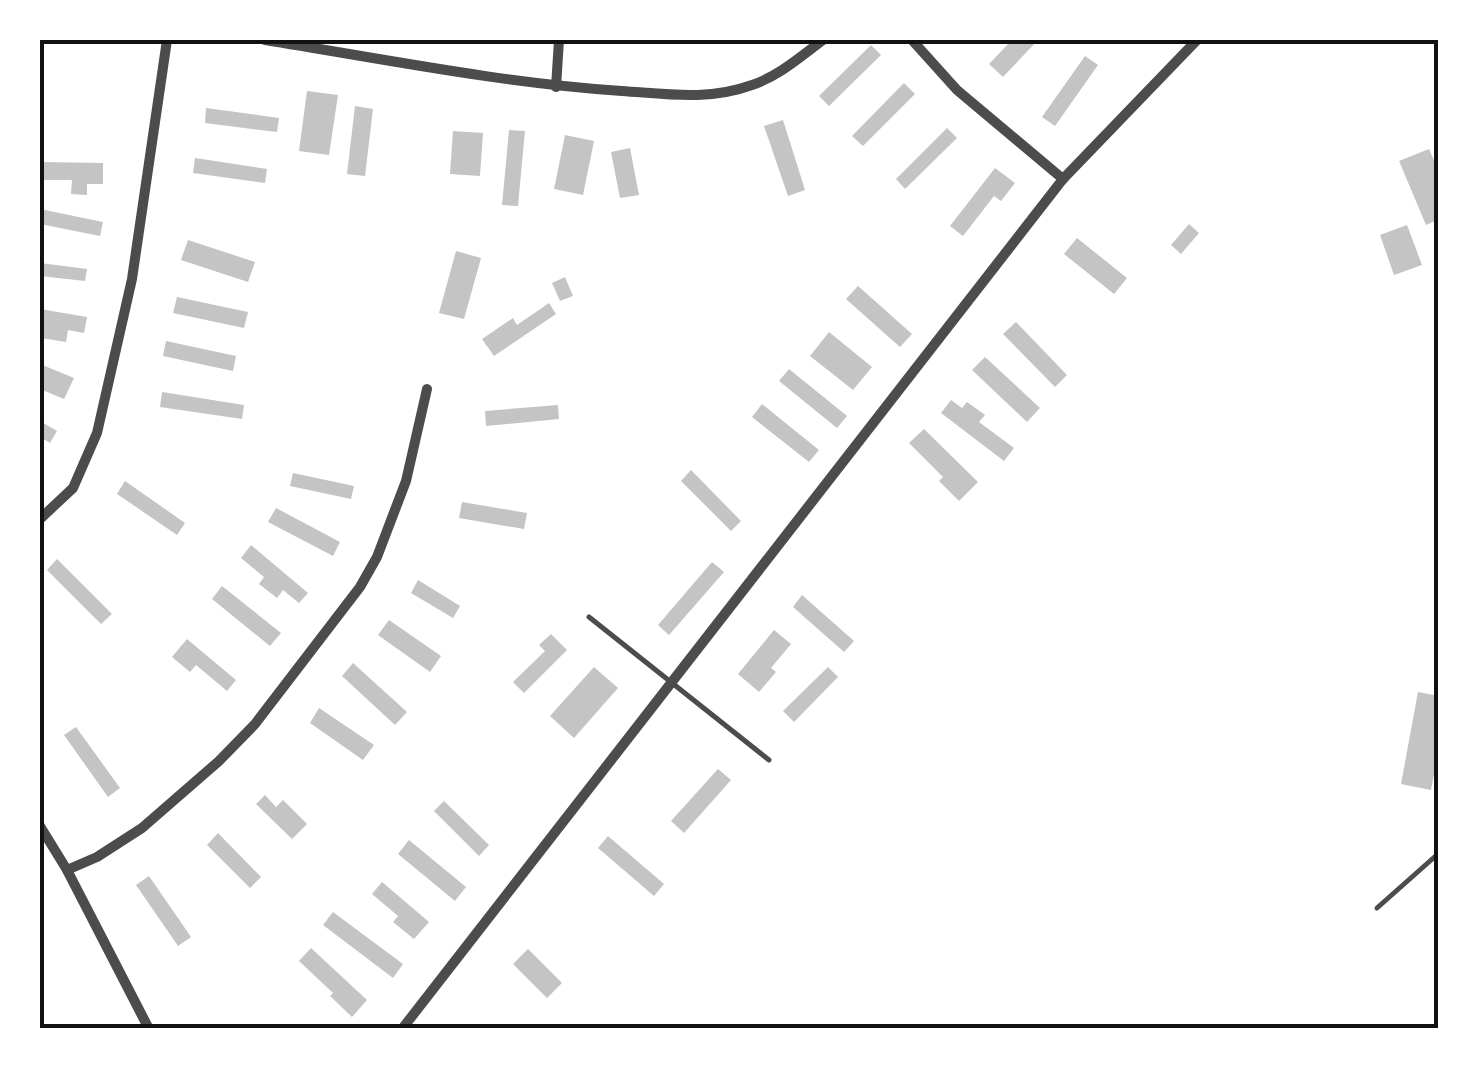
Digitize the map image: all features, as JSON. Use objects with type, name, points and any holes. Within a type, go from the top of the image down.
[{"type":"street","points":[[40,519],[72,488],[98,433],[132,279],[167,40]]},
{"type":"street","points":[[265,40],[556,87],[685,97],[753,85],[786,68],[823,40]]},
{"type":"street","points":[[556,87],[559,40]]},
{"type":"street","points":[[912,40],[957,90],[1063,179]]},
{"type":"street","points":[[402,1029],[1063,179],[1197,40]]},
{"type":"street","points":[[66,870],[96,857],[142,828],[219,760],[256,724],[360,587],[377,557],[406,481],[428,389]]},
{"type":"street","points":[[40,826],[149,1029]]},
{"type":"lane","points":[[589,618],[770,760]]},
{"type":"lane","points":[[1377,908],[1439,853]]},
{"type":"building","points":[[1012,40],[1038,40],[1003,77],[989,64]]},
{"type":"building","points":[[871,45],[881,55],[829,106],[819,96]]},
{"type":"building","points":[[1085,56],[1098,65],[1055,126],[1042,117]]},
{"type":"building","points":[[904,83],[915,94],[863,146],[852,136]]},
{"type":"building","points":[[307,91],[338,95],[329,155],[299,151]]},
{"type":"building","points":[[355,106],[373,109],[365,176],[347,174]]},
{"type":"building","points":[[206,108],[279,118],[277,132],[205,123]]},
{"type":"building","points":[[783,120],[805,190],[788,196],[764,126]]},
{"type":"building","points":[[947,128],[957,138],[905,189],[896,179]]},
{"type":"building","points":[[509,130],[525,131],[518,206],[502,205]]},
{"type":"building","points":[[453,131],[483,133],[480,176],[450,174]]},
{"type":"building","points":[[565,135],[594,141],[583,195],[554,189]]},
{"type":"building","points":[[630,148],[639,195],[620,198],[611,152]]},
{"type":"building","points":[[1429,149],[1439,172],[1439,219],[1426,225],[1399,161]]},
{"type":"building","points":[[195,158],[267,169],[265,183],[193,173]]},
{"type":"building","points":[[42,162],[103,163],[103,184],[87,184],[87,195],[71,194],[72,180],[41,180]]},
{"type":"building","points":[[995,168],[1015,183],[1001,201],[994,196],[963,236],[950,226]]},
{"type":"building","points":[[40,209],[103,222],[100,236],[40,224]]},
{"type":"building","points":[[1189,224],[1199,233],[1181,254],[1171,245]]},
{"type":"building","points":[[1407,225],[1422,265],[1394,275],[1380,235]]},
{"type":"building","points":[[1077,238],[1127,278],[1114,294],[1064,254]]},
{"type":"building","points":[[188,240],[255,262],[248,282],[181,260]]},
{"type":"building","points":[[456,251],[481,258],[464,319],[439,313]]},
{"type":"building","points":[[40,263],[87,269],[85,281],[40,276]]},
{"type":"building","points":[[565,277],[573,296],[560,301],[552,283]]},
{"type":"building","points":[[858,286],[912,334],[900,347],[846,299]]},
{"type":"building","points":[[177,297],[248,312],[244,328],[173,313]]},
{"type":"building","points":[[549,303],[556,314],[494,356],[482,339],[513,318],[517,325]]},
{"type":"building","points":[[40,309],[87,317],[84,333],[68,330],[66,342],[41,338],[44,324],[40,324]]},
{"type":"building","points":[[1016,322],[1067,375],[1055,387],[1003,334]]},
{"type":"building","points":[[829,332],[872,367],[853,390],[810,356]]},
{"type":"building","points":[[166,341],[236,356],[233,371],[163,356]]},
{"type":"building","points":[[985,357],[1040,408],[1027,422],[972,370]]},
{"type":"building","points":[[40,364],[74,378],[64,399],[40,389]]},
{"type":"building","points":[[789,369],[847,416],[837,428],[779,381]]},
{"type":"building","points":[[162,392],[244,405],[242,419],[160,407]]},
{"type":"building","points":[[951,400],[962,408],[967,402],[985,415],[979,422],[1014,448],[1004,461],[941,413]]},
{"type":"building","points":[[762,404],[819,450],[809,462],[752,417]]},
{"type":"building","points":[[558,405],[559,419],[486,426],[485,411]]},
{"type":"building","points":[[40,421],[57,431],[50,443],[40,437]]},
{"type":"building","points":[[924,429],[978,482],[959,501],[939,481],[943,477],[909,443]]},
{"type":"building","points":[[691,470],[741,521],[731,531],[681,481]]},
{"type":"building","points":[[293,473],[354,486],[351,499],[290,486]]},
{"type":"building","points":[[125,481],[185,523],[177,535],[117,494]]},
{"type":"building","points":[[462,502],[527,513],[524,529],[459,518]]},
{"type":"building","points":[[276,508],[340,542],[333,556],[268,522]]},
{"type":"building","points":[[251,545],[308,593],[299,603],[283,590],[277,598],[259,584],[264,577],[241,558]]},
{"type":"building","points":[[57,559],[112,614],[101,624],[47,570]]},
{"type":"building","points":[[712,562],[724,572],[669,635],[658,625]]},
{"type":"building","points":[[418,580],[460,606],[453,618],[411,593]]},
{"type":"building","points":[[222,586],[281,633],[270,646],[212,599]]},
{"type":"building","points":[[802,595],[854,641],[844,652],[793,607]]},
{"type":"building","points":[[389,620],[441,656],[430,672],[378,635]]},
{"type":"building","points":[[774,630],[791,644],[771,668],[776,672],[759,692],[738,674]]},
{"type":"building","points":[[551,634],[567,650],[524,693],[513,682],[545,651],[539,645]]},
{"type":"building","points":[[187,639],[236,680],[227,691],[196,665],[190,672],[172,657]]},
{"type":"building","points":[[353,663],[407,712],[395,725],[342,676]]},
{"type":"building","points":[[594,667],[618,688],[574,738],[550,716]]},
{"type":"building","points":[[828,667],[838,677],[794,722],[783,711]]},
{"type":"building","points":[[1418,692],[1439,696],[1439,748],[1431,790],[1401,784]]},
{"type":"building","points":[[319,708],[374,745],[363,760],[310,723]]},
{"type":"building","points":[[76,727],[120,788],[108,797],[64,735]]},
{"type":"building","points":[[718,769],[731,780],[684,833],[671,821]]},
{"type":"building","points":[[265,795],[276,807],[283,800],[307,824],[292,839],[256,804]]},
{"type":"building","points":[[444,801],[489,845],[479,856],[434,811]]},
{"type":"building","points":[[218,833],[261,877],[250,888],[207,845]]},
{"type":"building","points":[[608,836],[664,884],[654,896],[598,848]]},
{"type":"building","points":[[409,840],[466,887],[455,901],[398,854]]},
{"type":"building","points":[[149,876],[191,937],[178,946],[136,885]]},
{"type":"building","points":[[382,882],[429,922],[414,939],[393,922],[398,916],[372,894]]},
{"type":"building","points":[[333,912],[403,964],[393,978],[323,925]]},
{"type":"building","points":[[311,948],[367,1000],[352,1017],[299,961]]},
{"type":"building","points":[[528,949],[562,983],[547,998],[513,964]]}]
